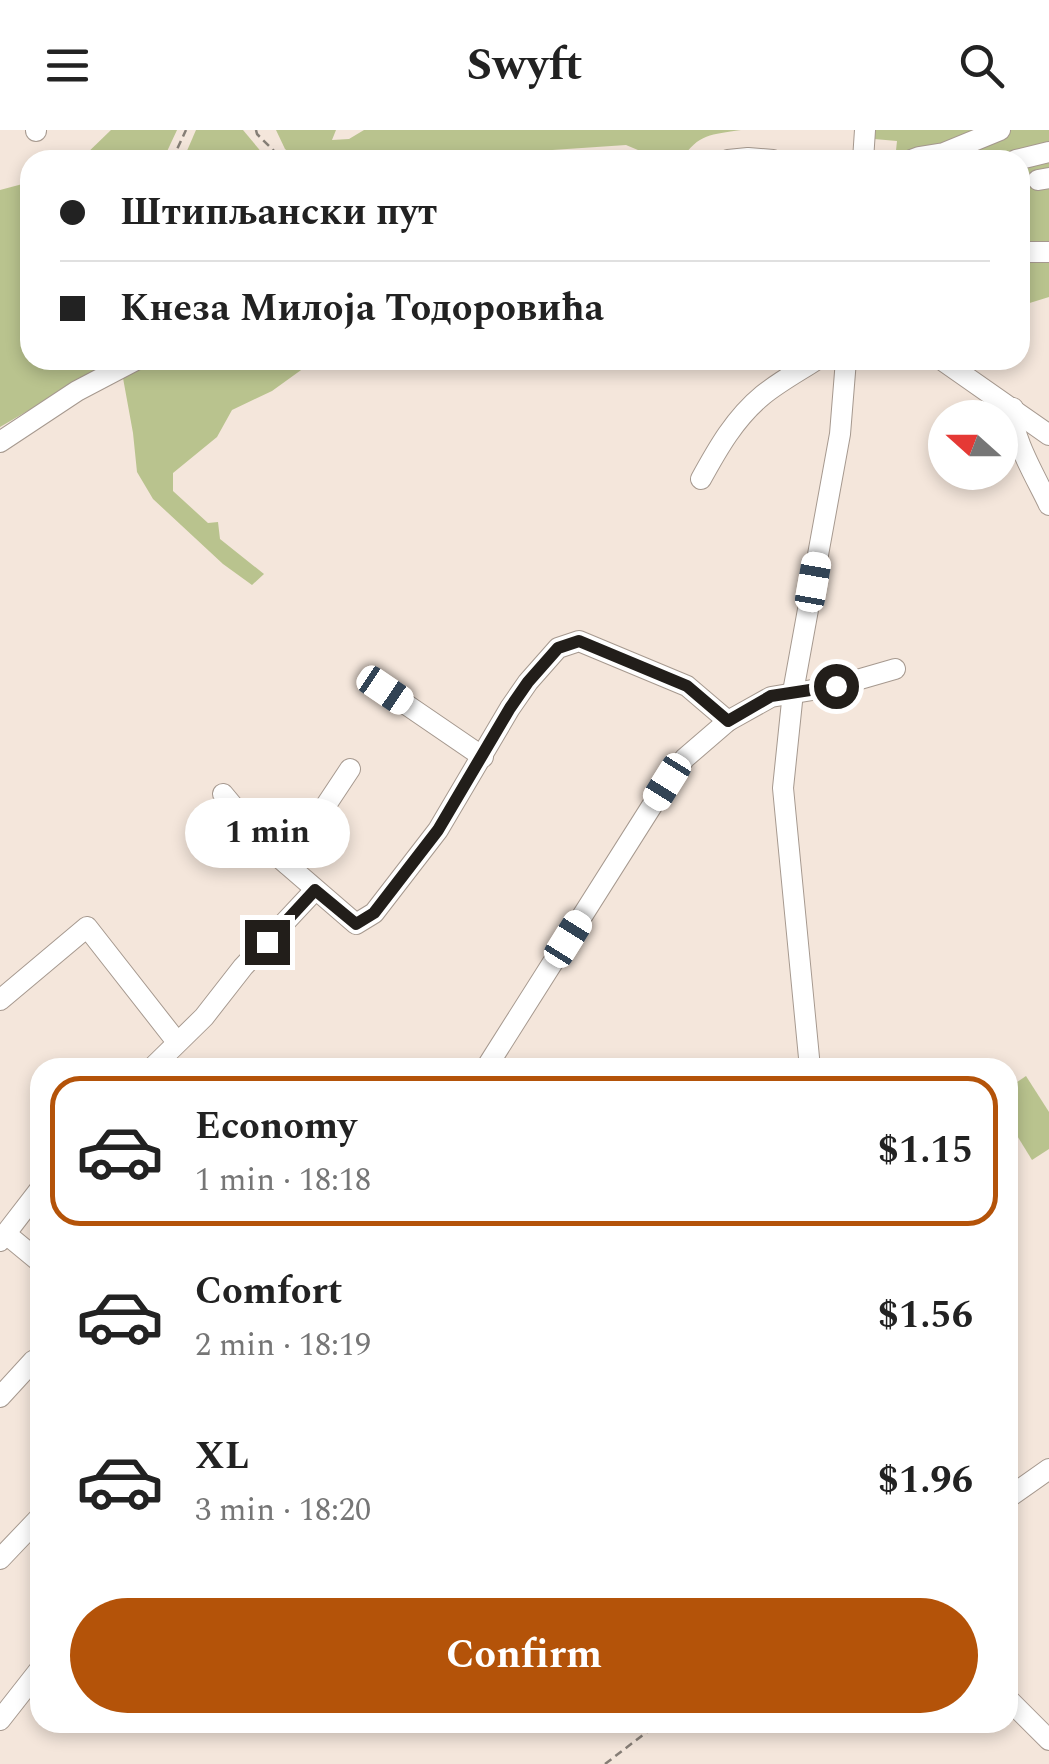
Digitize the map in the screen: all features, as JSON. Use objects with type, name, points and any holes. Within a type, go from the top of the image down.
[{"type":"street","points":[[951,150],[1000,130]]},
{"type":"street","points":[[0,442],[77,391],[117,370]]},
{"type":"street","points":[[701,479],[737,421],[764,394],[801,370]]},
{"type":"street","points":[[809,1058],[783,788],[793,692],[840,434],[845,370]]},
{"type":"street","points":[[957,370],[1001,400]]},
{"type":"street","points":[[1018,412],[1049,434]]},
{"type":"street","points":[[1018,437],[1049,505]]},
{"type":"street","points":[[223,794],[258,837],[356,924],[368,918],[438,830],[510,708],[558,648],[579,641],[687,686],[728,721]]},
{"type":"street","points":[[492,1058],[685,758],[728,721],[771,696],[836,686],[895,670]]},
{"type":"street","points":[[385,690],[483,756]]},
{"type":"street","points":[[287,864],[350,769]]},
{"type":"street","points":[[162,1058],[204,1017],[243,967],[315,890]]},
{"type":"street","points":[[0,1000],[88,927],[177,1042]]},
{"type":"street","points":[[30,1202],[3,1238],[30,1256]]},
{"type":"street","points":[[0,1398],[30,1364]]},
{"type":"street","points":[[1018,1491],[1049,1469]]},
{"type":"street","points":[[0,1558],[30,1527]]},
{"type":"street","points":[[0,1720],[30,1682]]},
{"type":"street","points":[[1018,1709],[1049,1740]]},
{"type":"path","points":[[256,130],[273,150]]},
{"type":"path","points":[[606,1764],[646,1733]]},
{"type":"green space","points":[[111,130],[177,130],[168,150],[90,150]]},
{"type":"green space","points":[[196,130],[243,130],[260,150],[187,150]]},
{"type":"green space","points":[[276,130],[336,130],[332,140],[349,139],[364,130],[741,130],[700,140],[689,150],[638,150],[626,145],[552,150],[285,149]]},
{"type":"green space","points":[[875,130],[1049,130],[1049,297],[1030,303],[1030,150],[896,150],[897,141],[874,139]]},
{"type":"green space","points":[[20,185],[20,370],[98,370],[0,427],[0,190]]},
{"type":"green space","points":[[138,370],[301,370],[272,391],[232,410],[217,437],[173,473],[173,491],[208,523],[218,522],[220,539],[264,574],[252,585],[223,564],[153,499],[137,472],[123,378]]},
{"type":"green space","points":[[1026,1076],[1049,1112],[1049,1149],[1032,1160],[1018,1137],[1018,1081]]},
{"type":"route","points":[[267,942],[315,890],[356,924],[374,913],[438,830],[528,682],[558,648],[579,641],[687,686],[728,721],[771,696],[836,686]]}]
